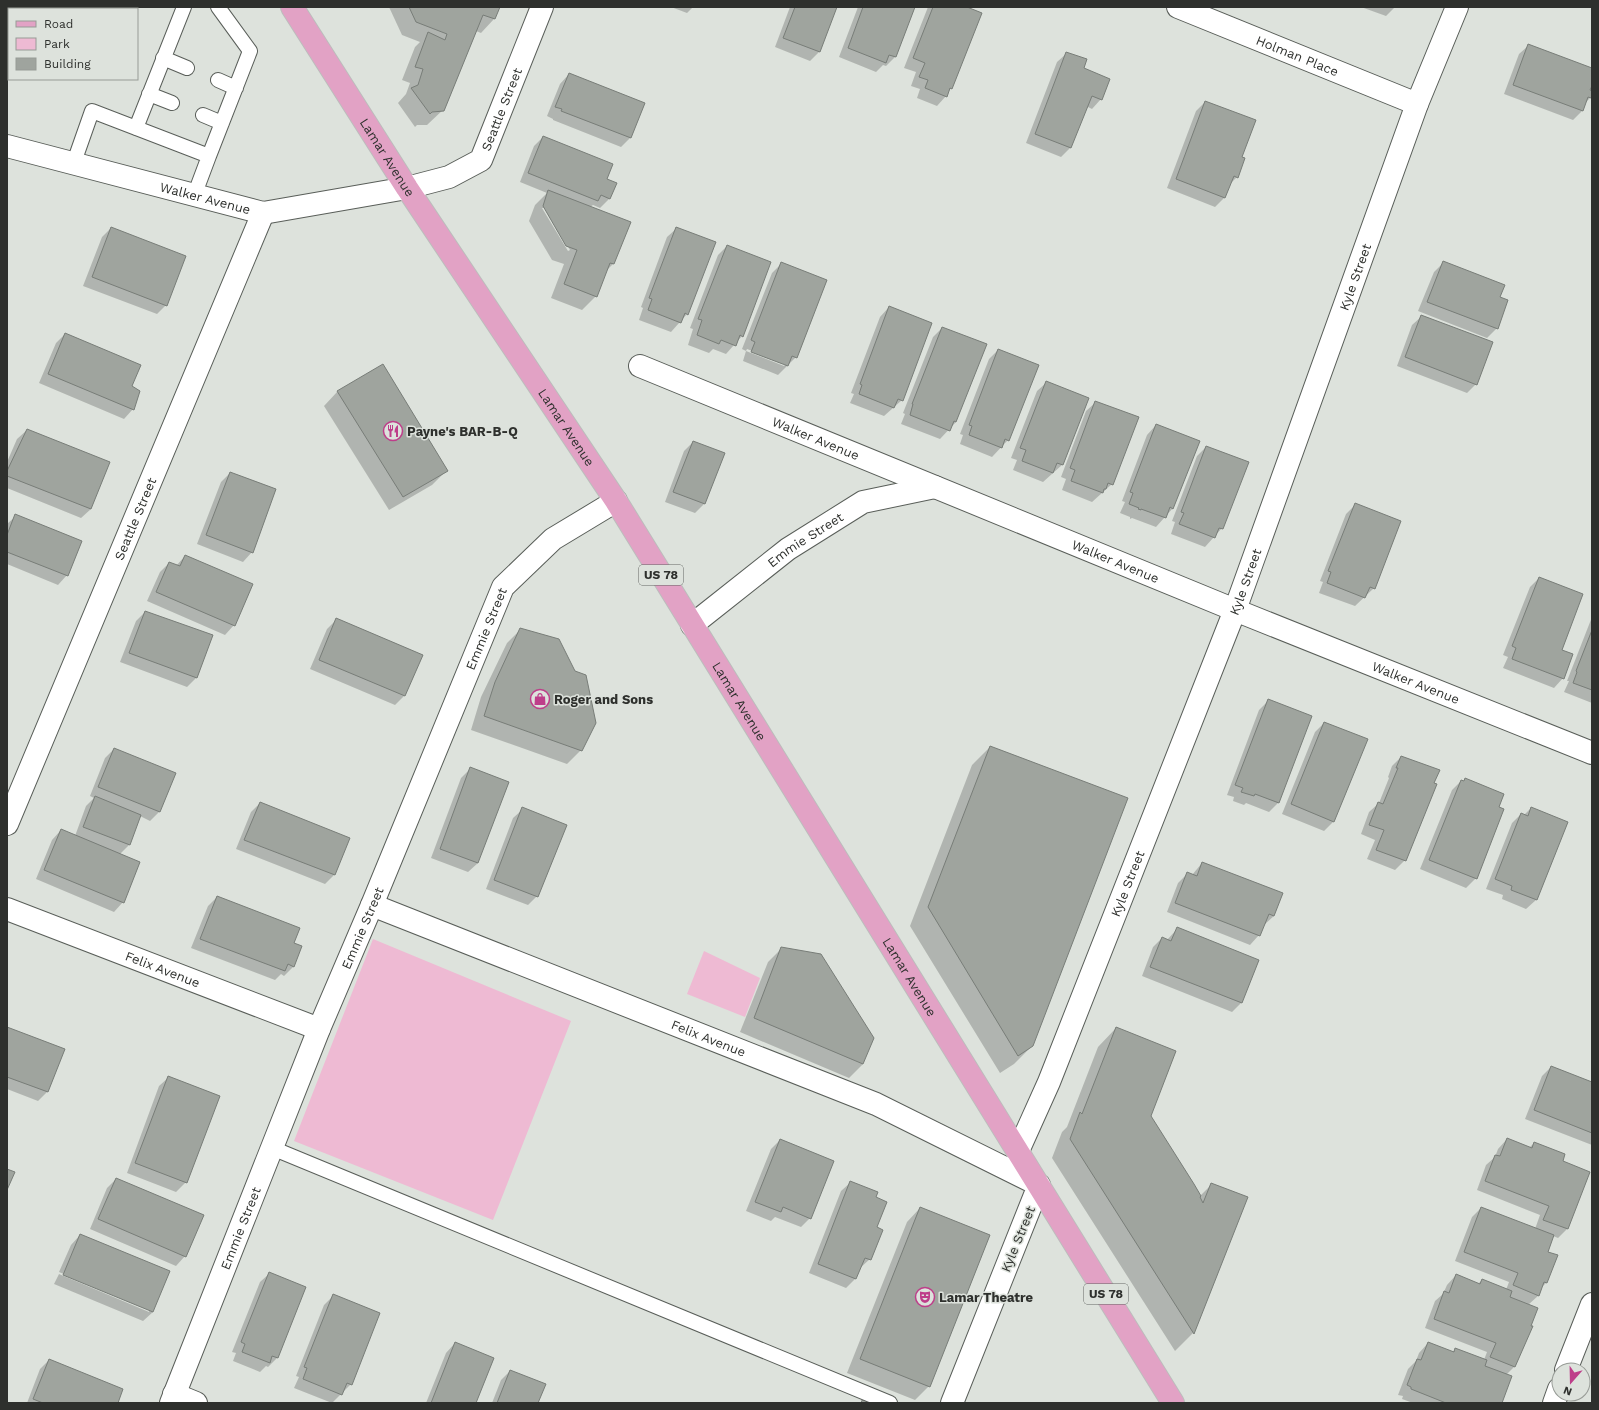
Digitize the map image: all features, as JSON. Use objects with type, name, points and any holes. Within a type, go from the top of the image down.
[{"type":"main road","name":"Lamar Avenue","points":[[292,7],[407,188],[616,501],[1174,1403]]},
{"type":"street","name":"Seattle Street","points":[[407,188],[449,177],[481,160],[542,7]]},
{"type":"street","name":"Holman Place","points":[[1178,7],[1417,104]]},
{"type":"street","name":"Kyle Street","points":[[1018,1151],[1049,1082],[1235,610],[1417,104],[1457,7]]},
{"type":"street","name":"Walker Avenue","points":[[7,146],[73,165],[263,213],[407,188]]},
{"type":"street","name":"Seattle Street","points":[[7,824],[263,213]]},
{"type":"street","name":"Walker Avenue","points":[[640,366],[1235,610],[1592,753]]},
{"type":"street","name":"Emmie Street","points":[[692,625],[788,549],[863,502],[935,487]]},
{"type":"street","name":"Emmie Street","points":[[172,1399],[319,1029],[372,905],[503,587],[553,539],[616,501]]},
{"type":"street","name":"Felix Avenue","points":[[372,905],[876,1104],[1040,1186]]},
{"type":"street","name":"Felix Avenue","points":[[7,909],[319,1029]]},
{"type":"street","name":"Kyle Street","points":[[952,1403],[1040,1186]]},
{"type":"street","points":[[1569,1362],[1592,1304]]},
{"type":"street","points":[[172,1399],[196,1403]]},
{"type":"lane","points":[[136,128],[184,7]]},
{"type":"lane","points":[[194,196],[250,51],[218,7]]},
{"type":"lane","points":[[163,58],[187,68]]},
{"type":"lane","points":[[218,80],[236,88]]},
{"type":"lane","points":[[149,94],[172,103]]},
{"type":"lane","points":[[73,165],[92,111],[210,156]]},
{"type":"lane","points":[[203,115],[222,123]]},
{"type":"lane","points":[[272,1148],[890,1403]]},
{"type":"green space","points":[[373,939],[571,1021],[493,1220],[294,1141]]},
{"type":"green space","points":[[704,951],[760,978],[745,1017],[687,994]]},
{"type":"building","points":[[409,7],[500,7],[495,19],[483,15],[444,111],[432,112],[430,114],[411,88],[418,85],[423,69],[415,67],[428,32],[445,40],[447,34],[416,22]]},
{"type":"building","points":[[795,7],[837,7],[820,52],[783,38]]},
{"type":"building","points":[[863,7],[915,7],[896,57],[889,55],[886,63],[848,48]]},
{"type":"building","points":[[933,7],[967,7],[982,13],[952,89],[950,88],[947,97],[925,88],[928,80],[919,77],[925,63],[913,58]]},
{"type":"building","points":[[1528,44],[1592,68],[1592,86],[1590,90],[1592,91],[1592,96],[1591,98],[1588,97],[1583,111],[1513,85]]},
{"type":"building","points":[[1066,52],[1087,59],[1084,68],[1110,79],[1102,100],[1092,96],[1071,148],[1035,134]]},
{"type":"building","points":[[569,73],[645,103],[631,138],[561,111],[562,109],[555,107]]},
{"type":"building","points":[[1205,101],[1256,120],[1242,157],[1245,158],[1238,178],[1234,176],[1225,198],[1176,179]]},
{"type":"building","points":[[543,136],[613,164],[607,179],[617,183],[610,199],[601,195],[598,201],[528,173]]},
{"type":"building","points":[[548,190],[631,222],[614,264],[610,263],[597,297],[564,284],[577,250],[566,246],[543,206]]},
{"type":"building","points":[[111,227],[186,256],[167,306],[92,277]]},
{"type":"building","points":[[676,227],[716,242],[688,315],[685,313],[681,323],[648,310],[652,299],[649,298]]},
{"type":"building","points":[[727,245],[771,262],[743,337],[740,335],[736,346],[721,340],[719,344],[697,335],[702,320],[698,319]]},
{"type":"building","points":[[1443,261],[1505,285],[1500,297],[1508,300],[1498,329],[1427,302]]},
{"type":"building","points":[[781,262],[827,280],[797,358],[792,356],[788,366],[751,352],[755,342],[751,340]]},
{"type":"building","points":[[889,306],[932,323],[903,401],[898,399],[894,408],[859,394],[862,385],[860,384]]},
{"type":"building","points":[[1421,315],[1493,342],[1477,385],[1405,357]]},
{"type":"building","points":[[942,327],[987,344],[956,422],[954,421],[950,431],[910,415],[912,404]]},
{"type":"building","points":[[65,333],[141,365],[132,386],[140,391],[134,410],[48,374]]},
{"type":"building","points":[[998,349],[1039,365],[1009,441],[1005,439],[1002,448],[969,435],[972,426],[969,425]]},
{"type":"building","name":"Payne's BAR-B-Q","points":[[383,364],[448,471],[403,497],[337,391]]},
{"type":"building","points":[[1046,381],[1089,398],[1063,465],[1057,463],[1053,473],[1022,461],[1026,450],[1020,448]]},
{"type":"building","points":[[1095,401],[1139,417],[1113,485],[1108,483],[1103,493],[1071,481],[1075,470],[1070,468]]},
{"type":"building","points":[[1156,424],[1200,441],[1173,509],[1170,507],[1166,518],[1138,509],[1139,508],[1129,504],[1133,493],[1130,492]]},
{"type":"building","points":[[27,429],[110,462],[91,509],[7,476],[7,471]]},
{"type":"building","points":[[693,441],[725,453],[705,504],[673,492]]},
{"type":"building","points":[[1206,446],[1249,462],[1223,529],[1219,528],[1215,538],[1179,524],[1184,513],[1181,512]]},
{"type":"building","points":[[230,472],[276,489],[253,553],[206,535]]},
{"type":"building","points":[[1355,503],[1401,521],[1375,589],[1370,587],[1365,598],[1327,583],[1331,572],[1328,571]]},
{"type":"building","points":[[15,514],[82,541],[68,576],[7,552],[7,535]]},
{"type":"building","points":[[185,555],[253,584],[235,626],[156,592],[169,562],[180,566]]},
{"type":"building","points":[[1539,577],[1583,594],[1562,650],[1573,654],[1564,679],[1512,659],[1516,648],[1512,646]]},
{"type":"building","points":[[145,611],[213,635],[197,678],[129,653]]},
{"type":"building","points":[[336,618],[423,655],[405,696],[319,660]]},
{"type":"building","name":"Roger and Sons","points":[[520,628],[559,639],[575,671],[586,675],[596,723],[582,751],[484,716],[495,682]]},
{"type":"building","points":[[1592,630],[1592,690],[1573,683],[1577,672],[1576,671]]},
{"type":"building","points":[[1268,699],[1312,716],[1279,803],[1255,794],[1254,796],[1241,792],[1243,788],[1235,785]]},
{"type":"building","points":[[1324,722],[1368,739],[1334,822],[1291,804]]},
{"type":"building","points":[[990,746],[1128,798],[1033,1046],[1018,1056],[928,907]]},
{"type":"building","points":[[114,748],[176,773],[160,812],[98,787]]},
{"type":"building","points":[[1401,756],[1440,770],[1434,783],[1437,784],[1406,861],[1376,850],[1384,830],[1369,825],[1378,802],[1383,804],[1398,768],[1396,768]]},
{"type":"building","points":[[470,767],[509,782],[478,863],[440,849]]},
{"type":"building","points":[[1465,778],[1504,794],[1499,807],[1504,809],[1477,879],[1429,860],[1461,780],[1464,781]]},
{"type":"building","points":[[95,796],[141,815],[130,845],[83,827]]},
{"type":"building","points":[[260,802],[350,838],[335,875],[244,840]]},
{"type":"building","points":[[522,807],[567,825],[538,897],[494,880]]},
{"type":"building","points":[[1531,807],[1568,822],[1537,900],[1511,890],[1512,886],[1495,879],[1521,813],[1528,816]]},
{"type":"building","points":[[61,829],[140,862],[124,903],[44,870]]},
{"type":"building","points":[[1202,862],[1283,893],[1274,916],[1269,914],[1260,936],[1175,903],[1187,872],[1197,876]]},
{"type":"building","points":[[217,896],[300,928],[294,943],[302,946],[294,967],[288,964],[285,971],[200,939]]},
{"type":"building","points":[[1177,927],[1259,960],[1242,1003],[1150,967],[1162,937],[1171,941]]},
{"type":"building","points":[[781,947],[821,954],[874,1038],[863,1064],[754,1018]]},
{"type":"building","points":[[7,1027],[65,1049],[48,1092],[7,1077]]},
{"type":"building","points":[[1116,1027],[1176,1051],[1151,1116],[1194,1184],[1203,1203],[1211,1183],[1248,1197],[1194,1334],[1070,1139],[1080,1112],[1082,1114]]},
{"type":"building","points":[[1551,1066],[1592,1082],[1592,1133],[1534,1110]]},
{"type":"building","points":[[168,1076],[220,1096],[187,1183],[135,1163]]},
{"type":"building","points":[[1507,1138],[1532,1148],[1534,1142],[1565,1154],[1563,1161],[1590,1172],[1568,1229],[1543,1220],[1549,1206],[1485,1181],[1495,1155],[1500,1156]]},
{"type":"building","points":[[780,1139],[834,1161],[811,1219],[783,1207],[781,1212],[755,1202]]},
{"type":"building","points":[[7,1169],[15,1172],[7,1190]]},
{"type":"building","points":[[116,1178],[204,1215],[186,1257],[98,1219]]},
{"type":"building","points":[[850,1181],[878,1192],[876,1197],[887,1202],[877,1227],[883,1230],[871,1260],[865,1258],[856,1279],[818,1264]]},
{"type":"building","name":"Lamar Theatre","points":[[920,1207],[990,1235],[930,1387],[860,1359]]},
{"type":"building","points":[[1481,1207],[1554,1235],[1548,1252],[1558,1255],[1547,1283],[1544,1282],[1539,1296],[1513,1285],[1518,1273],[1464,1252]]},
{"type":"building","points":[[80,1234],[170,1271],[153,1312],[63,1275]]},
{"type":"building","points":[[269,1272],[306,1287],[278,1358],[272,1356],[270,1363],[242,1352],[245,1344],[241,1342]]},
{"type":"building","points":[[1456,1274],[1480,1284],[1482,1279],[1512,1291],[1510,1297],[1538,1308],[1531,1326],[1533,1326],[1515,1367],[1490,1357],[1496,1343],[1434,1319],[1444,1291],[1449,1293]]},
{"type":"building","points":[[333,1294],[380,1313],[352,1385],[347,1383],[342,1395],[303,1379],[307,1368],[304,1367]]},
{"type":"building","points":[[455,1342],[494,1358],[476,1403],[431,1403]]},
{"type":"building","points":[[1428,1342],[1454,1352],[1455,1348],[1487,1360],[1485,1366],[1512,1376],[1502,1403],[1446,1403],[1411,1389],[1411,1387],[1407,1385],[1417,1359],[1421,1360]]},
{"type":"building","points":[[49,1359],[123,1389],[118,1403],[43,1403],[33,1399]]},
{"type":"building","points":[[510,1370],[546,1384],[538,1403],[497,1403]]},
{"type":"building","points":[[863,1398],[876,1403],[861,1403]]},
{"type":"place","name":"Payne's BAR-B-Q","points":[[393,431]]},
{"type":"place","name":"Roger and Sons","points":[[540,699]]},
{"type":"place","name":"Lamar Theatre","points":[[925,1297]]}]
